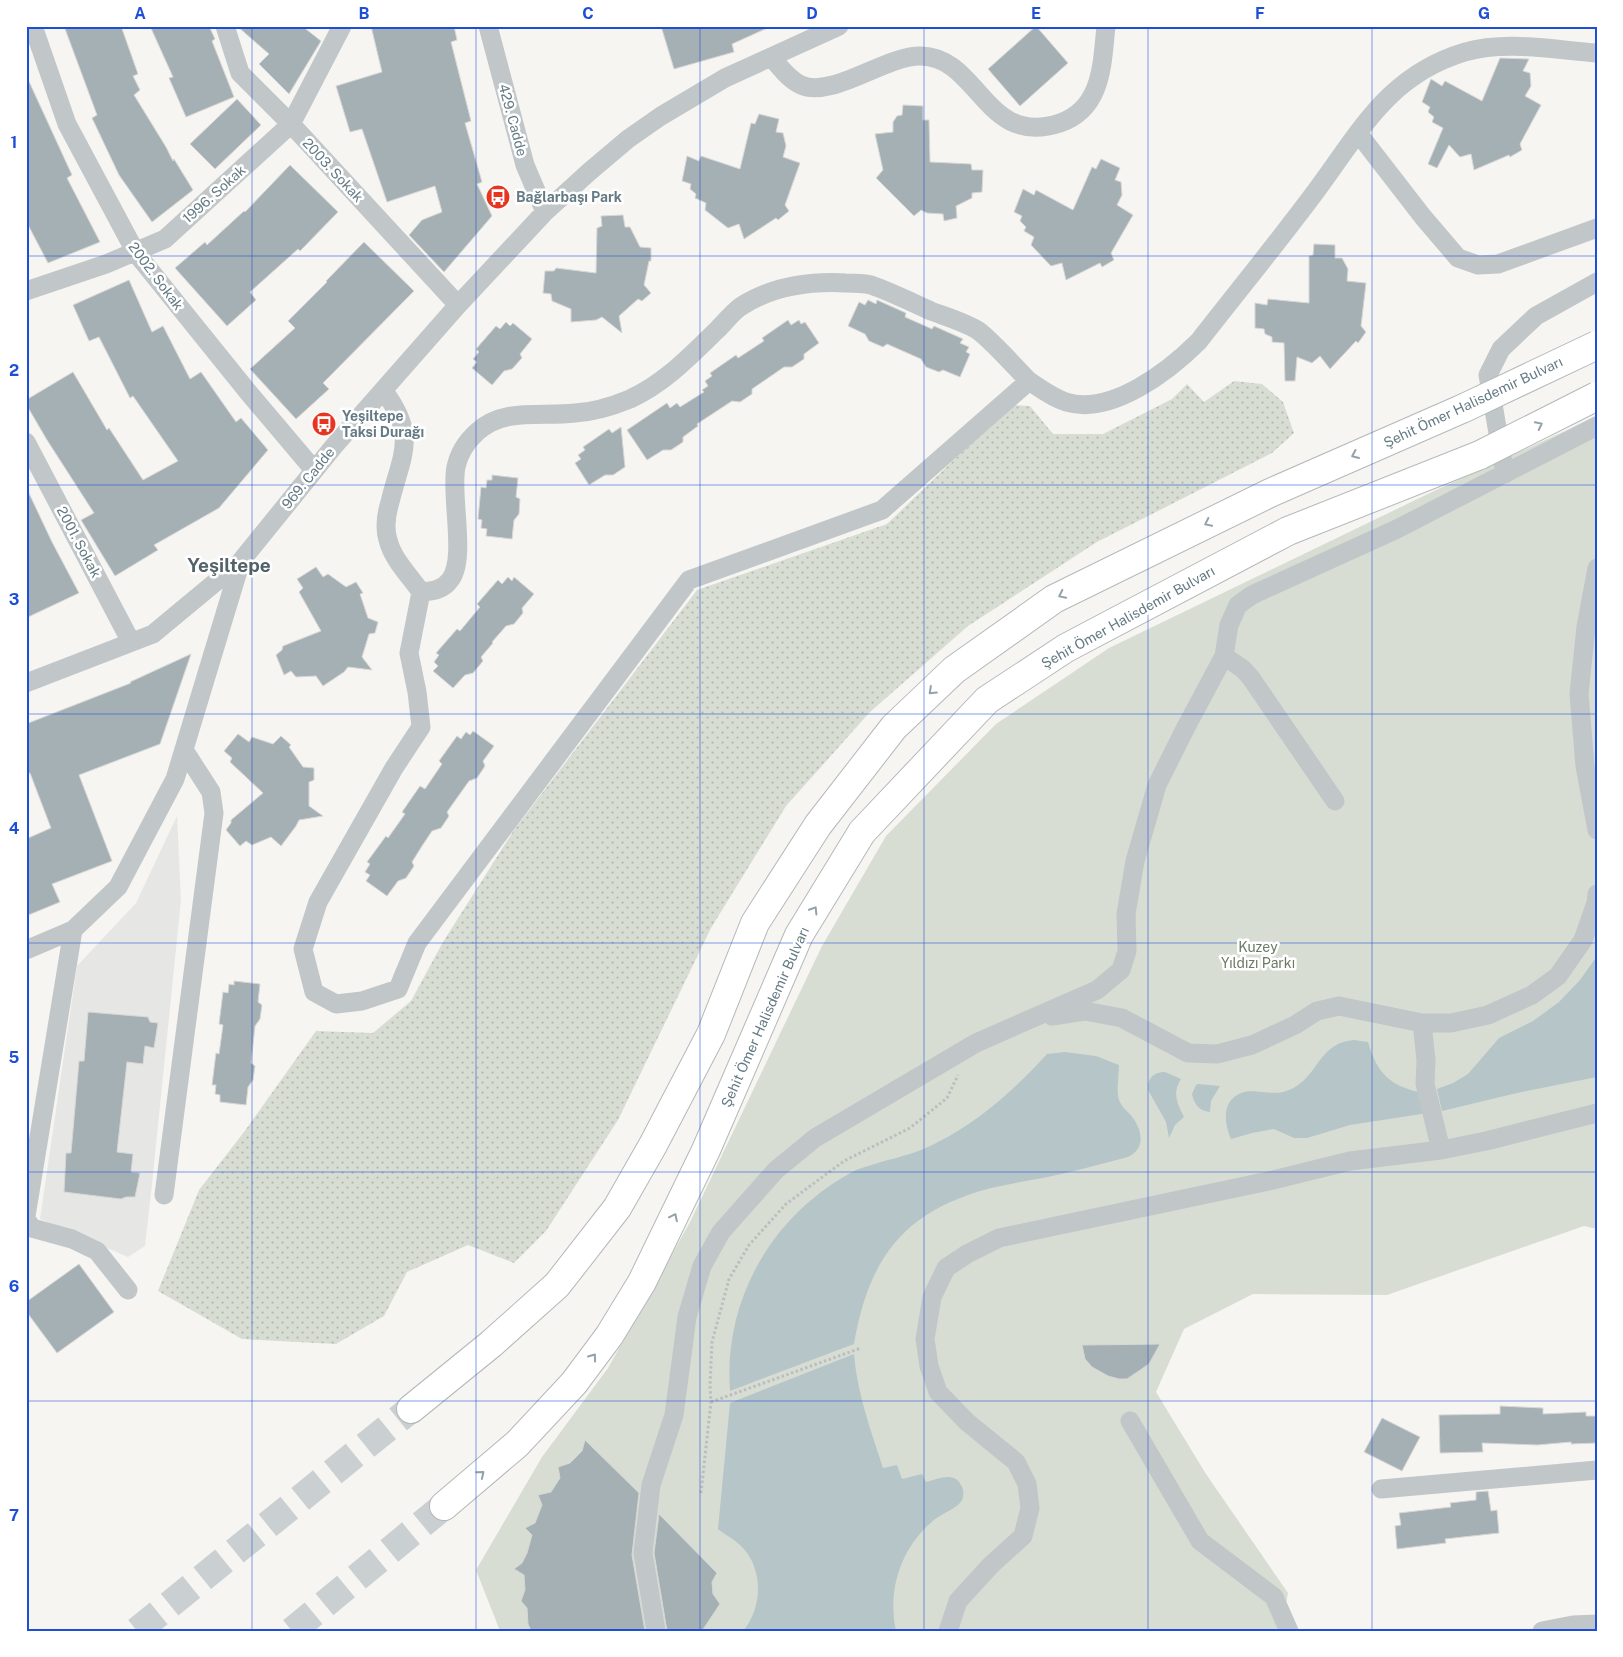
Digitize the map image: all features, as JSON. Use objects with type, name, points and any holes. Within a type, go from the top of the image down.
[{"type":"highway","name":"Şehit Ömer Halisdemir Bulvarı","points":[[411,1408],[491,1344],[557,1285],[617,1208],[653,1145],[711,1034],[755,923],[818,825],[894,727],[954,670],[1054,599],[1270,493],[1464,408],[1597,345]]},
{"type":"highway","name":"Şehit Ömer Halisdemir Bulvarı","points":[[444,1506],[517,1444],[574,1383],[609,1336],[642,1282],[706,1150],[799,935],[862,832],[987,700],[1066,648],[1288,531],[1480,454],[1597,396]]},
{"type":"street","name":"2002. Sokak","points":[[33,26],[68,124],[136,253],[248,392],[314,470]]},
{"type":"street","name":"2003. Sokak","points":[[225,26],[240,73],[292,124],[458,305]]},
{"type":"street","name":"1996. Sokak","points":[[26,291],[136,253],[165,239],[292,124],[342,26]]},
{"type":"street","name":"429. Cadde","points":[[488,26],[525,165],[545,212]]},
{"type":"street","name":"969. Cadde","points":[[26,683],[153,634],[240,561],[314,470],[458,305],[545,212],[628,139],[725,78],[840,26]]},
{"type":"street","points":[[771,57],[790,78],[802,86],[813,88],[827,86],[897,60],[911,56],[925,56],[937,59],[957,71],[1003,118],[1015,124],[1039,127],[1052,126],[1069,118],[1085,106],[1092,96],[1100,76],[1106,26]]},
{"type":"street","points":[[421,592],[435,591],[444,587],[456,570],[457,527],[454,487],[456,467],[462,451],[470,438],[478,430],[503,417],[517,414],[575,414],[630,399],[665,378],[739,308],[777,290],[800,284],[820,282],[869,284],[979,331],[1030,381],[1065,402],[1082,405],[1102,403],[1143,385],[1165,371],[1199,341],[1316,191],[1358,133],[1383,102],[1401,85],[1421,71],[1443,60],[1466,52],[1490,48],[1512,46],[1597,53]]},
{"type":"street","points":[[1358,133],[1423,217],[1458,258],[1478,265],[1498,264],[1597,228]]},
{"type":"street","points":[[1504,474],[1488,375],[1501,349],[1536,316],[1597,282]]},
{"type":"street","points":[[383,390],[395,405],[402,420],[405,434],[405,447],[386,516],[386,530],[393,554],[421,592],[409,653],[418,692],[421,727],[394,768],[318,902],[303,948],[314,992],[336,1004],[362,1001],[398,988],[417,943],[689,580],[882,510],[1030,381]]},
{"type":"street","points":[[656,1631],[643,1553],[651,1485],[674,1414],[687,1317],[702,1266],[722,1232],[776,1170],[815,1138],[976,1043],[1097,990],[1121,970],[1127,951],[1126,914],[1135,861],[1157,785],[1224,656],[1229,625],[1238,605],[1252,596],[1397,529],[1597,426]]},
{"type":"street","name":"2001. Sokak","points":[[26,442],[131,642]]},
{"type":"street","points":[[26,950],[73,930],[118,886],[175,779],[240,561]]},
{"type":"street","points":[[1597,568],[1586,627],[1579,694],[1585,766],[1594,791],[1597,830]]},
{"type":"street","points":[[1224,656],[1243,669],[1250,678],[1335,801]]},
{"type":"street","points":[[164,1195],[214,814],[212,792],[184,750]]},
{"type":"street","points":[[1031,1018],[1085,1011],[1122,1018],[1188,1053],[1217,1054],[1252,1046],[1295,1025],[1317,1011],[1339,1006],[1422,1023],[1451,1023],[1488,1015],[1532,996],[1558,976],[1583,940],[1596,903],[1597,894]]},
{"type":"street","points":[[73,930],[26,1218],[32,1228],[72,1238],[96,1251],[128,1290]]},
{"type":"street","points":[[1422,1023],[1426,1060],[1425,1084],[1440,1150]]},
{"type":"street","points":[[948,1631],[958,1601],[991,1565],[1023,1536],[1030,1508],[1027,1484],[1016,1462],[967,1422],[938,1392],[929,1366],[925,1339],[932,1297],[946,1268],[967,1254],[999,1238],[1273,1180],[1350,1161],[1440,1150],[1486,1141],[1597,1113]]},
{"type":"street","points":[[1130,1421],[1200,1541],[1274,1597],[1289,1631]]},
{"type":"street","points":[[1381,1490],[1597,1470]]},
{"type":"street","points":[[1542,1631],[1573,1625],[1597,1624]]},
{"type":"path","points":[[700,1493],[712,1402],[710,1386],[712,1342],[729,1279],[749,1245],[786,1204],[844,1161],[910,1128],[947,1098],[957,1079],[960,1052]]},
{"type":"path","points":[[712,1402],[860,1348]]},
{"type":"shaded area","points":[[177,816],[181,900],[152,1184],[145,1246],[128,1257],[40,1219],[77,966],[136,903]]},
{"type":"shaded area","points":[[1597,956],[1597,1077],[1517,1093],[1442,1111],[1437,1089],[1453,1083],[1468,1074],[1499,1038],[1533,1021],[1559,1002],[1580,980]]},
{"type":"shaded area","points":[[1354,1040],[1368,1042],[1381,1071],[1394,1083],[1424,1093],[1428,1113],[1350,1125],[1307,1138],[1294,1138],[1274,1129],[1231,1139],[1226,1124],[1226,1113],[1232,1099],[1244,1092],[1277,1093],[1295,1087],[1304,1080],[1332,1048],[1341,1043]]},
{"type":"shaded area","points":[[1065,1052],[1096,1056],[1119,1065],[1119,1100],[1136,1123],[1140,1134],[1140,1145],[1134,1154],[1065,1173],[991,1188],[961,1198],[935,1210],[913,1225],[896,1242],[881,1262],[861,1313],[854,1344],[730,1391],[730,1357],[735,1324],[745,1292],[759,1262],[778,1235],[800,1210],[826,1188],[856,1170],[931,1146],[953,1134],[996,1103],[1047,1054]]},
{"type":"shaded area","points":[[1165,1072],[1181,1079],[1178,1084],[1176,1098],[1184,1117],[1175,1125],[1169,1138],[1166,1122],[1148,1090],[1150,1079],[1157,1073]]},
{"type":"shaded area","points":[[1198,1084],[1220,1086],[1211,1101],[1210,1112],[1200,1109],[1194,1101],[1192,1094]]},
{"type":"shaded area","points":[[854,1354],[861,1397],[883,1468],[897,1465],[902,1479],[922,1474],[926,1482],[945,1477],[954,1478],[963,1488],[962,1500],[957,1506],[934,1520],[913,1543],[905,1556],[895,1585],[894,1616],[896,1631],[862,1631],[857,1629],[847,1631],[743,1631],[754,1612],[757,1601],[758,1590],[755,1567],[743,1548],[718,1529],[730,1403]]},
{"type":"green space","points":[[1234,381],[1262,384],[1283,402],[1294,433],[1272,453],[1097,542],[968,626],[870,712],[786,806],[711,928],[618,1120],[546,1231],[514,1263],[468,1245],[407,1272],[384,1316],[336,1344],[242,1339],[158,1291],[199,1190],[244,1132],[316,1031],[373,1033],[411,1001],[443,942],[514,830],[697,590],[887,524],[1011,405],[1030,406],[1053,434],[1103,434],[1172,399],[1187,384],[1204,402]]},
{"type":"green space","name":"Kuzey Yıldızı Parkı","points":[[1597,415],[1597,1229],[1584,1226],[1387,1295],[1253,1294],[1184,1329],[1156,1392],[1206,1474],[1288,1593],[1281,1631],[500,1631],[476,1570],[542,1457],[608,1368],[690,1222],[822,946],[886,836],[996,724],[1109,648],[1434,491]]},
{"type":"building","points":[[64,26],[121,26],[138,74],[133,76],[140,90],[134,95],[173,161],[174,159],[193,190],[152,222],[119,175],[92,118],[97,115]]},
{"type":"building","points":[[150,26],[209,26],[215,39],[212,41],[234,97],[186,117],[169,78],[173,77]]},
{"type":"building","points":[[237,26],[302,26],[321,41],[289,94],[259,64],[269,54]]},
{"type":"building","points":[[371,26],[454,26],[457,40],[451,42],[471,121],[465,123],[482,182],[477,184],[492,216],[444,272],[409,235],[422,220],[442,212],[435,186],[387,202],[362,129],[350,132],[336,86],[382,72]]},
{"type":"building","points":[[661,26],[772,26],[732,44],[734,52],[674,69]]},
{"type":"building","points":[[1036,26],[1068,63],[1020,106],[988,69]]},
{"type":"building","points":[[1500,58],[1529,59],[1523,71],[1530,73],[1531,86],[1525,96],[1541,105],[1520,144],[1522,150],[1510,157],[1509,155],[1474,170],[1471,154],[1460,157],[1449,145],[1437,168],[1428,164],[1443,128],[1432,122],[1434,117],[1428,112],[1430,107],[1422,102],[1431,79],[1442,86],[1445,81],[1482,101]]},
{"type":"building","points":[[26,75],[72,175],[67,178],[100,242],[48,263],[26,221]]},
{"type":"building","points":[[237,99],[261,125],[215,169],[190,144]]},
{"type":"building","points":[[903,105],[923,106],[923,120],[929,120],[930,162],[971,164],[972,170],[983,170],[982,192],[972,193],[972,198],[956,206],[957,218],[944,221],[943,214],[927,213],[921,210],[914,216],[876,178],[883,170],[875,134],[893,132],[893,122],[897,116],[902,115]]},
{"type":"building","points":[[759,114],[779,119],[776,132],[783,133],[786,146],[783,157],[800,163],[785,205],[789,211],[778,220],[776,218],[744,239],[739,224],[728,228],[705,210],[706,203],[695,198],[696,194],[690,189],[691,184],[682,181],[687,156],[699,161],[701,156],[740,169],[751,123],[755,124]]},
{"type":"building","points":[[1101,159],[1120,168],[1115,180],[1121,182],[1122,195],[1117,205],[1133,215],[1111,253],[1114,260],[1102,267],[1100,263],[1066,280],[1062,263],[1051,266],[1031,245],[1034,237],[1024,231],[1026,227],[1020,221],[1022,216],[1014,212],[1023,189],[1034,195],[1036,190],[1073,210],[1092,167],[1096,169]]},
{"type":"building","points":[[290,165],[338,212],[300,251],[298,249],[250,292],[256,300],[227,326],[175,268],[205,242],[207,245],[245,212]]},
{"type":"building","points":[[623,215],[625,227],[630,227],[640,247],[651,248],[651,261],[649,261],[644,285],[651,293],[642,301],[638,299],[619,316],[622,333],[602,317],[596,320],[571,322],[571,309],[552,301],[551,294],[543,293],[545,271],[554,271],[556,268],[596,273],[597,228],[602,226],[601,216]]},
{"type":"building","points":[[364,242],[414,291],[323,383],[329,389],[296,419],[250,369],[295,328],[288,321]]},
{"type":"building","points":[[1314,244],[1335,245],[1335,258],[1342,258],[1348,269],[1347,281],[1366,283],[1361,326],[1366,332],[1358,343],[1356,341],[1330,369],[1320,356],[1312,363],[1297,357],[1295,381],[1285,381],[1284,343],[1272,342],[1272,337],[1265,334],[1264,329],[1255,328],[1255,303],[1267,305],[1268,299],[1309,303],[1309,256],[1313,255]]},
{"type":"building","points":[[129,280],[152,332],[163,326],[190,379],[201,372],[236,422],[241,418],[268,450],[219,508],[154,545],[158,550],[115,576],[81,520],[94,513],[47,440],[26,404],[26,400],[73,372],[107,430],[109,428],[143,480],[178,461],[133,396],[130,398],[99,337],[89,341],[73,305]]},
{"type":"building","points":[[868,300],[876,304],[877,300],[906,313],[905,317],[932,329],[934,326],[963,339],[960,343],[969,347],[966,352],[970,354],[960,377],[943,370],[939,372],[926,367],[921,359],[887,344],[883,347],[869,341],[865,334],[848,326],[859,302],[865,305]]},
{"type":"building","points":[[788,320],[791,325],[799,320],[801,324],[805,322],[819,343],[804,354],[804,359],[792,367],[784,367],[752,389],[752,394],[740,402],[732,401],[697,424],[698,426],[683,437],[683,442],[671,450],[663,450],[647,460],[627,430],[667,403],[670,408],[677,403],[680,407],[704,392],[702,390],[708,386],[705,381],[712,376],[710,373],[736,355],[738,358],[764,341],[762,338]]},
{"type":"building","points":[[506,322],[510,326],[513,323],[532,339],[520,354],[522,358],[512,369],[504,371],[492,385],[472,368],[477,362],[473,359],[479,352],[476,349],[496,326],[500,329]]},
{"type":"building","points":[[621,427],[625,467],[613,475],[605,475],[589,485],[575,463],[581,459],[578,455],[585,450],[583,447],[609,429],[612,433]]},
{"type":"building","points":[[492,475],[518,478],[516,497],[520,499],[519,514],[514,520],[512,539],[486,536],[487,529],[481,528],[482,520],[478,519],[481,487],[486,488],[487,480],[492,480]]},
{"type":"building","points":[[26,487],[79,593],[26,618]]},
{"type":"building","points":[[316,567],[323,577],[328,574],[346,587],[356,582],[363,593],[360,594],[368,618],[378,622],[375,633],[369,634],[362,657],[372,670],[348,667],[344,672],[323,686],[316,676],[296,677],[291,671],[284,675],[276,655],[282,650],[283,646],[321,631],[299,592],[303,588],[297,579]]},
{"type":"building","points":[[508,577],[512,581],[514,577],[534,594],[522,608],[523,613],[514,624],[506,626],[492,642],[481,657],[483,661],[473,673],[465,675],[453,688],[433,671],[438,666],[434,662],[439,655],[436,653],[457,629],[460,631],[480,607],[477,604],[498,580],[502,584]]},
{"type":"building","points":[[191,654],[160,744],[79,775],[112,861],[52,884],[60,902],[26,916],[26,839],[51,828],[30,773],[26,774],[26,724],[131,683]]},
{"type":"building","points":[[473,731],[494,746],[483,761],[485,766],[477,778],[469,781],[447,812],[449,816],[441,828],[432,831],[412,862],[414,866],[406,878],[398,881],[387,896],[366,881],[370,875],[365,872],[370,864],[367,862],[386,836],[388,838],[405,814],[402,812],[420,786],[425,789],[442,764],[439,761],[457,736],[461,739],[466,732],[470,735]]},
{"type":"building","points":[[238,734],[249,742],[252,737],[273,744],[281,736],[291,745],[289,747],[303,767],[314,768],[314,780],[309,782],[309,806],[323,816],[299,820],[281,846],[271,837],[252,845],[246,841],[240,846],[226,830],[231,820],[263,793],[230,762],[232,758],[224,751]]},
{"type":"building","points":[[234,981],[260,984],[258,1002],[262,1005],[260,1019],[255,1026],[251,1063],[255,1066],[253,1080],[248,1087],[246,1105],[220,1102],[220,1095],[215,1094],[216,1085],[212,1085],[216,1053],[219,1054],[223,1025],[219,1024],[223,992],[228,993],[229,984],[234,985]]},
{"type":"building","points":[[88,1012],[148,1017],[150,1022],[158,1023],[154,1048],[145,1046],[143,1064],[127,1062],[117,1152],[133,1154],[131,1172],[140,1173],[135,1197],[121,1199],[64,1192],[66,1153],[71,1153],[79,1061],[84,1061]]},
{"type":"building","points":[[79,1264],[114,1312],[57,1353],[26,1311],[26,1302]]},
{"type":"building","points":[[1160,1344],[1149,1364],[1127,1379],[1108,1376],[1092,1367],[1085,1359],[1082,1345]]},
{"type":"building","points":[[1500,1406],[1543,1408],[1543,1414],[1586,1412],[1586,1416],[1597,1416],[1597,1443],[1571,1444],[1571,1442],[1537,1445],[1482,1443],[1483,1452],[1440,1453],[1439,1415],[1500,1414]]},
{"type":"building","points":[[1382,1418],[1420,1437],[1402,1471],[1364,1452]]},
{"type":"building","points":[[585,1440],[639,1493],[632,1555],[645,1631],[531,1631],[528,1624],[527,1608],[521,1601],[525,1590],[524,1575],[514,1569],[522,1563],[532,1535],[525,1528],[535,1523],[542,1505],[538,1495],[551,1492],[560,1478],[558,1467],[570,1463],[582,1451]]},
{"type":"building","points":[[1488,1491],[1491,1511],[1497,1510],[1499,1533],[1445,1539],[1446,1543],[1397,1549],[1395,1526],[1401,1525],[1399,1513],[1451,1507],[1450,1503],[1476,1500],[1476,1492]]},
{"type":"building","points":[[659,1514],[717,1573],[712,1582],[713,1594],[720,1604],[702,1631],[667,1631],[654,1553]]},
{"type":"tunnel","points":[[137,1631],[411,1409]]},
{"type":"tunnel","points":[[292,1631],[444,1506]]},
{"type":"place","name":"Bağlarbaşı Park","points":[[498,197]]},
{"type":"place","name":"Yeşiltepe Taksi Durağı","points":[[324,424]]},
{"type":"district","name":"Yeşiltepe","points":[[229,565]]}]
